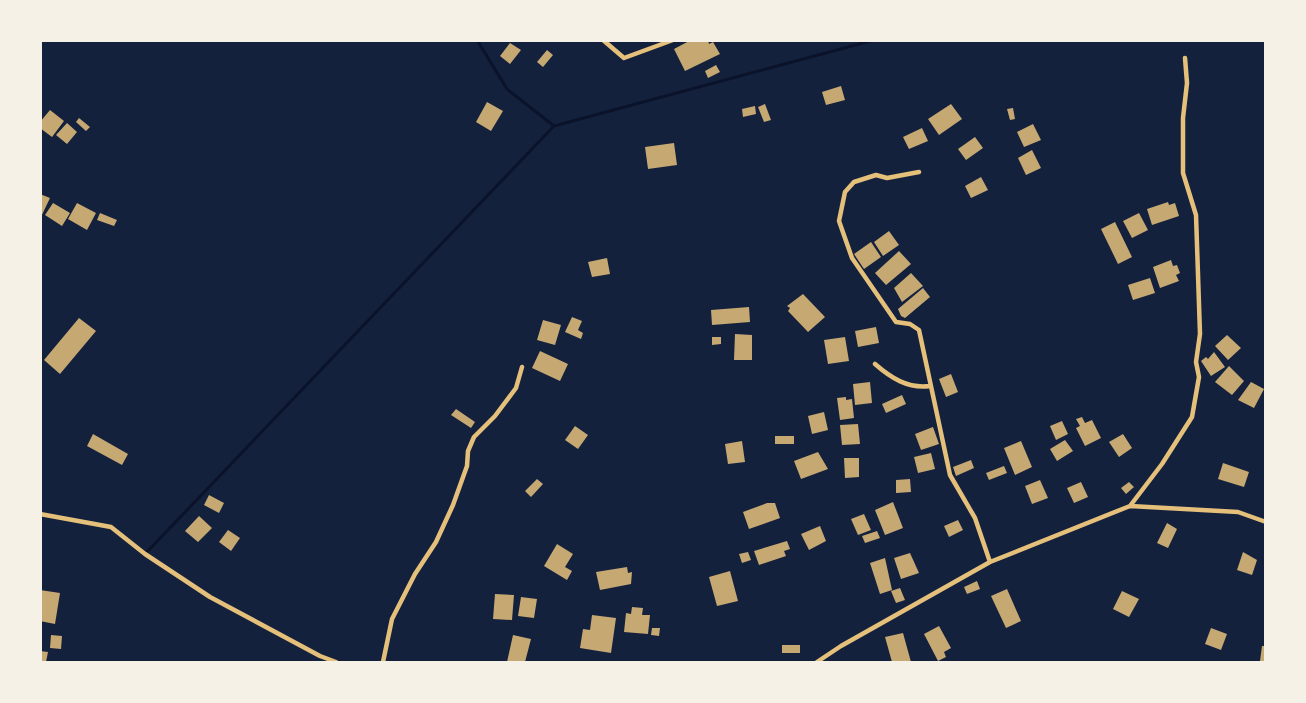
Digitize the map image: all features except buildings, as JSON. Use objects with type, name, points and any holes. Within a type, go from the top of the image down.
[{"type":"street","points":[[603,40],[624,58],[673,40]]},
{"type":"street","points":[[1130,506],[1162,464],[1192,417],[1199,377],[1196,362],[1200,334],[1196,215],[1183,173],[1183,118],[1187,83],[1185,58]]},
{"type":"street","points":[[920,172],[887,178],[876,176],[854,182],[845,192],[839,221],[852,258],[896,322],[910,324],[919,330],[950,475],[975,518],[990,562]]},
{"type":"street","points":[[875,364],[890,376],[909,386],[930,386]]},
{"type":"street","points":[[383,663],[392,619],[415,574],[436,542],[453,505],[467,466],[468,452],[474,437],[495,416],[516,388],[522,367]]},
{"type":"street","points":[[817,663],[841,646],[990,562],[1130,506],[1238,512],[1266,522]]},
{"type":"street","points":[[40,514],[111,527],[145,554],[210,597],[320,657],[336,663]]},
{"type":"waterway","points":[[477,40],[507,89],[554,126]]},
{"type":"waterway","points":[[145,554],[554,126],[874,40]]}]
